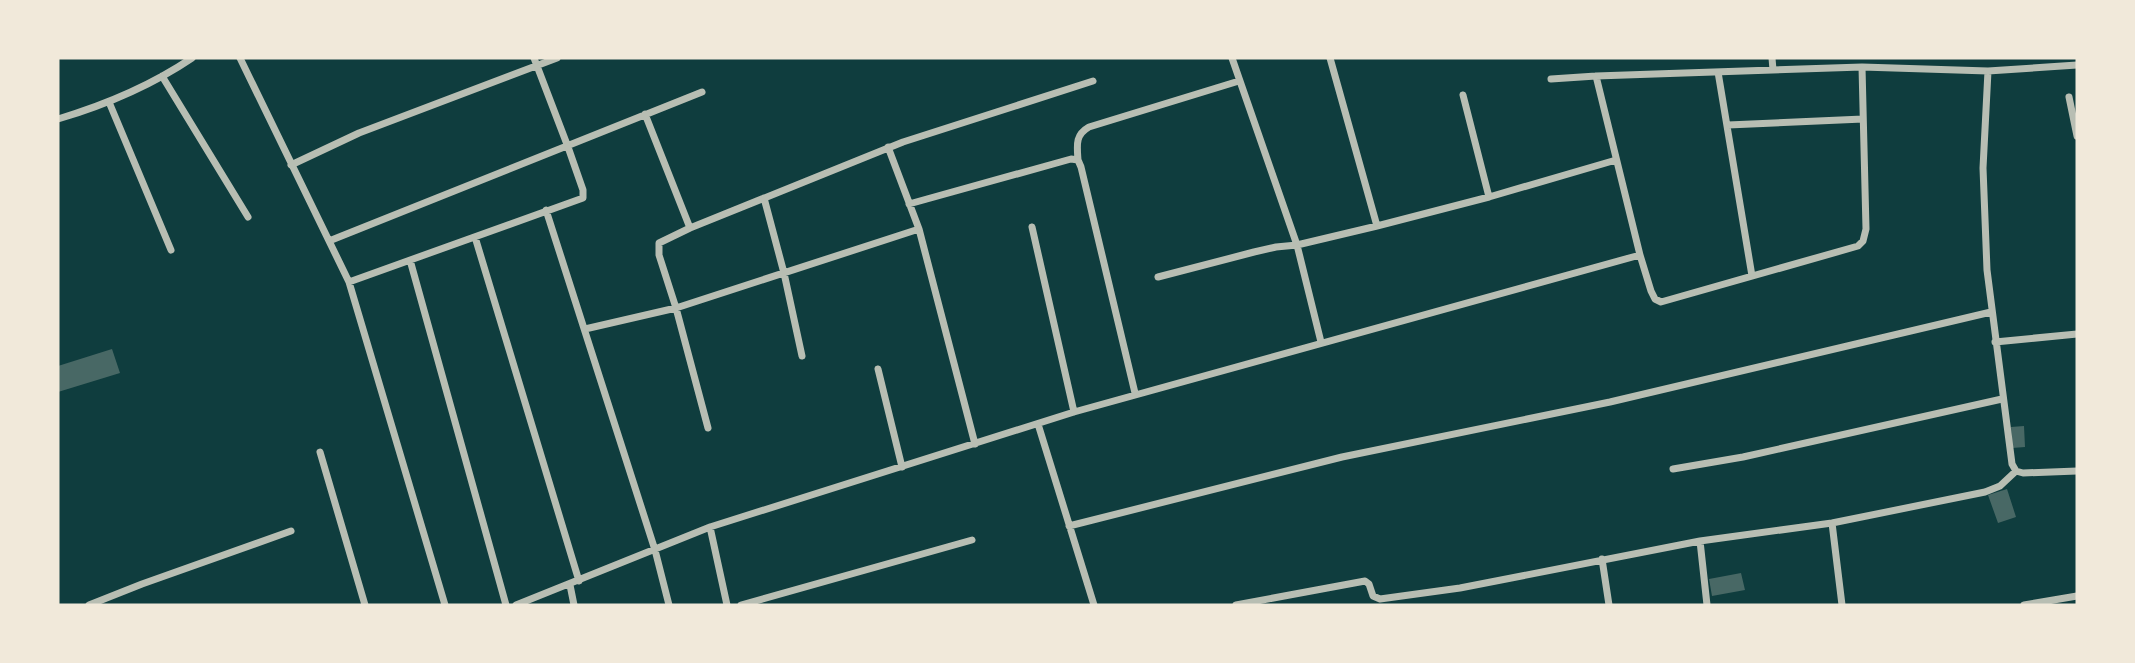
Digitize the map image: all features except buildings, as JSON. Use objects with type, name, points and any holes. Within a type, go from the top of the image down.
[{"type":"street","points":[[174,58],[175,69]]},
{"type":"street","points":[[58,119],[109,102],[192,58]]},
{"type":"street","points":[[240,58],[349,282],[445,605]]},
{"type":"street","points":[[291,165],[359,133],[536,61],[557,58]]},
{"type":"street","points":[[1231,58],[1297,245],[1321,342]]},
{"type":"street","points":[[1331,58],[1377,226]]},
{"type":"street","points":[[1772,58],[1773,70]]},
{"type":"street","points":[[349,282],[583,198],[583,190],[568,146],[536,61]]},
{"type":"street","points":[[1551,79],[1862,67],[1988,71],[2077,65]]},
{"type":"street","points":[[1595,76],[1640,255],[1651,291],[1655,299],[1661,302],[1858,246],[1863,242],[1866,229],[1862,67]]},
{"type":"street","points":[[1988,71],[1983,168],[1987,270],[2015,471]]},
{"type":"street","points":[[1718,72],[1752,276]]},
{"type":"street","points":[[162,76],[248,217]]},
{"type":"street","points":[[708,428],[659,255],[659,243],[888,148],[1093,81]]},
{"type":"street","points":[[1135,393],[1078,160],[1077,137],[1089,127],[1239,81]]},
{"type":"street","points":[[329,241],[702,92]]},
{"type":"street","points":[[1463,95],[1489,197]]},
{"type":"street","points":[[2069,97],[2077,136]]},
{"type":"street","points":[[109,102],[170,250]]},
{"type":"street","points":[[645,114],[690,228]]},
{"type":"street","points":[[1727,125],[1863,119]]},
{"type":"street","points":[[888,148],[919,229],[975,444]]},
{"type":"street","points":[[909,204],[1071,159],[1078,160]]},
{"type":"street","points":[[1158,277],[1254,252],[1377,226],[1616,160]]},
{"type":"street","points":[[764,198],[802,356]]},
{"type":"street","points":[[547,210],[655,550],[669,605]]},
{"type":"street","points":[[1032,227],[1074,412]]},
{"type":"street","points":[[585,329],[676,308],[919,229]]},
{"type":"street","points":[[475,237],[579,581]]},
{"type":"street","points":[[516,605],[710,527],[1135,393],[1640,255]]},
{"type":"street","points":[[410,260],[506,605]]},
{"type":"street","points":[[1069,526],[1342,457],[1610,402],[1991,312]]},
{"type":"street","points":[[1995,342],[2077,334]]},
{"type":"street","points":[[878,369],[902,467]]},
{"type":"street","points":[[1673,469],[1743,457],[2003,399]]},
{"type":"street","points":[[1038,424],[1094,605]]},
{"type":"street","points":[[320,452],[365,605]]},
{"type":"street","points":[[1236,605],[1365,581],[1374,596],[1380,599],[1460,588],[1700,541],[1832,523],[1985,492],[2000,486],[2015,471],[2077,471]]},
{"type":"street","points":[[1832,523],[1842,605]]},
{"type":"street","points":[[710,527],[727,605]]},
{"type":"street","points":[[89,605],[291,531]]},
{"type":"street","points":[[741,605],[972,540]]},
{"type":"street","points":[[1700,541],[1707,605]]},
{"type":"street","points":[[1602,559],[1609,605]]},
{"type":"street","points":[[570,584],[574,605]]},
{"type":"street","points":[[2024,605],[2076,596],[2077,605]]}]
